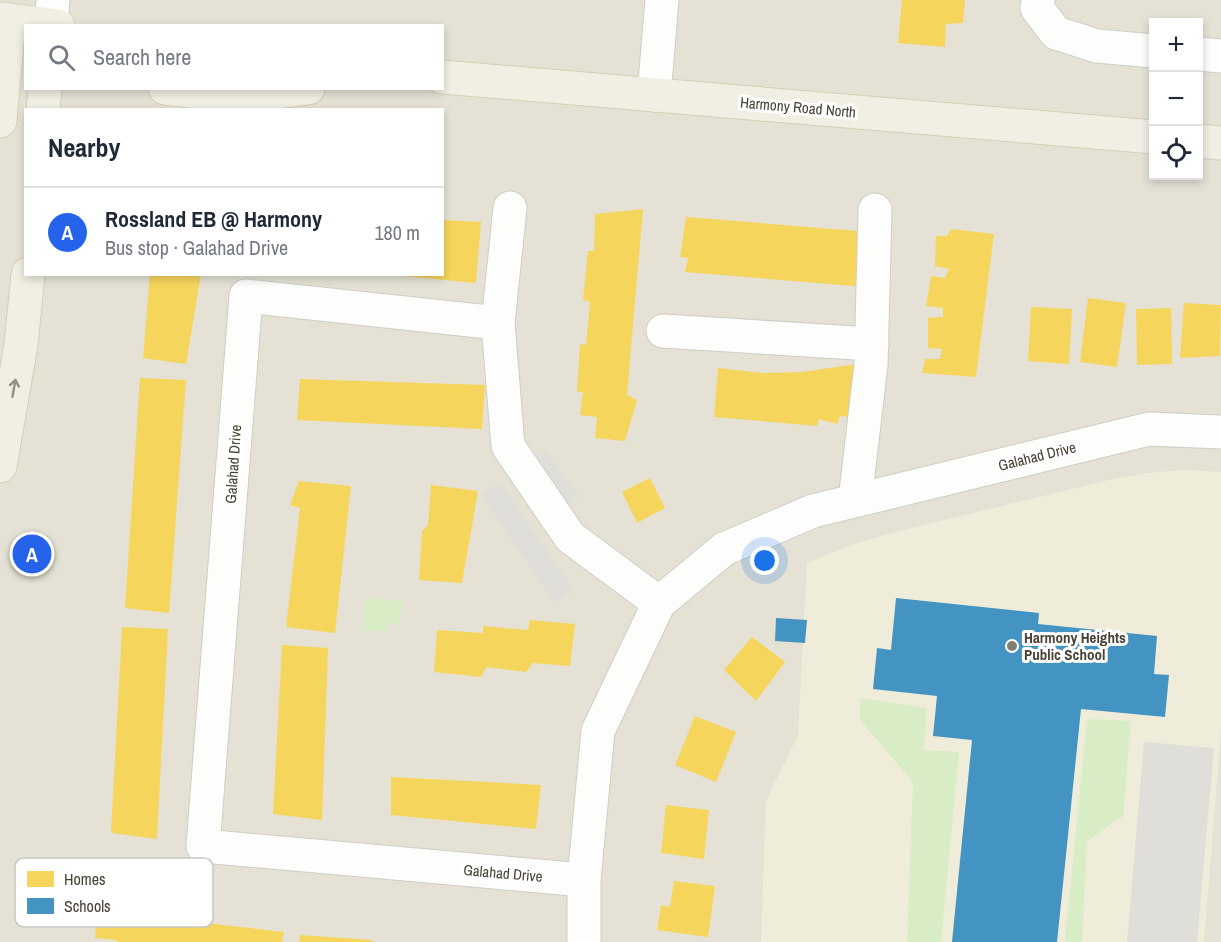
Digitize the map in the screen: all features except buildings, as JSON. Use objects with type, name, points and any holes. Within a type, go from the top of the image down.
[{"type":"main road","points":[[0,121],[10,71],[7,13],[47,24]]},
{"type":"main road","name":"Harmony Road North","points":[[444,77],[1149,138]]},
{"type":"main road","points":[[43,108],[45,90]]},
{"type":"main road","points":[[181,90],[237,97],[292,90]]},
{"type":"main road","points":[[1203,141],[1221,143]]},
{"type":"main road","points":[[0,466],[21,345],[28,276]]},
{"type":"street","points":[[51,24],[53,0]]},
{"type":"street","points":[[654,95],[662,0]]},
{"type":"street","points":[[1038,0],[1037,8],[1056,33],[1097,46],[1149,51]]},
{"type":"street","points":[[1203,54],[1221,56]]},
{"type":"street","points":[[510,208],[498,323],[508,446],[570,537],[659,603]]},
{"type":"street","points":[[855,500],[872,344],[875,210]]},
{"type":"street","name":"Galahad Drive","points":[[498,323],[246,296],[203,846],[584,880]]},
{"type":"street","points":[[663,331],[872,344]]},
{"type":"street","name":"Galahad Drive","points":[[584,942],[584,880],[598,731],[659,603],[724,549],[813,511],[1149,429],[1221,432]]},
{"type":"shaded area","points":[[0,0],[1221,0],[1221,942],[0,942]]},
{"type":"shaded area","points":[[545,451],[579,496],[565,506],[531,461]]},
{"type":"shaded area","name":"Harmony Heights Public School","points":[[1184,470],[1221,472],[1221,730],[1204,942],[761,942],[766,801],[798,735],[807,563],[850,545],[895,532],[1109,480],[1146,473]]},
{"type":"shaded area","points":[[500,482],[574,590],[555,603],[481,495]]},
{"type":"shaded area","points":[[1144,742],[1214,748],[1197,942],[1127,942]]},
{"type":"green space","points":[[365,598],[402,601],[400,624],[388,623],[387,632],[363,630]]},
{"type":"green space","points":[[860,698],[927,708],[924,750],[959,752],[941,942],[907,942],[913,782],[860,720]]},
{"type":"green space","points":[[1087,719],[1131,721],[1123,816],[1087,841],[1082,942],[1065,942]]},
{"type":"place","name":"Rossland EB @ Harmony","points":[[32,554]]},
{"type":"place","name":"Harmony Heights Public School","points":[[1012,646]]}]
